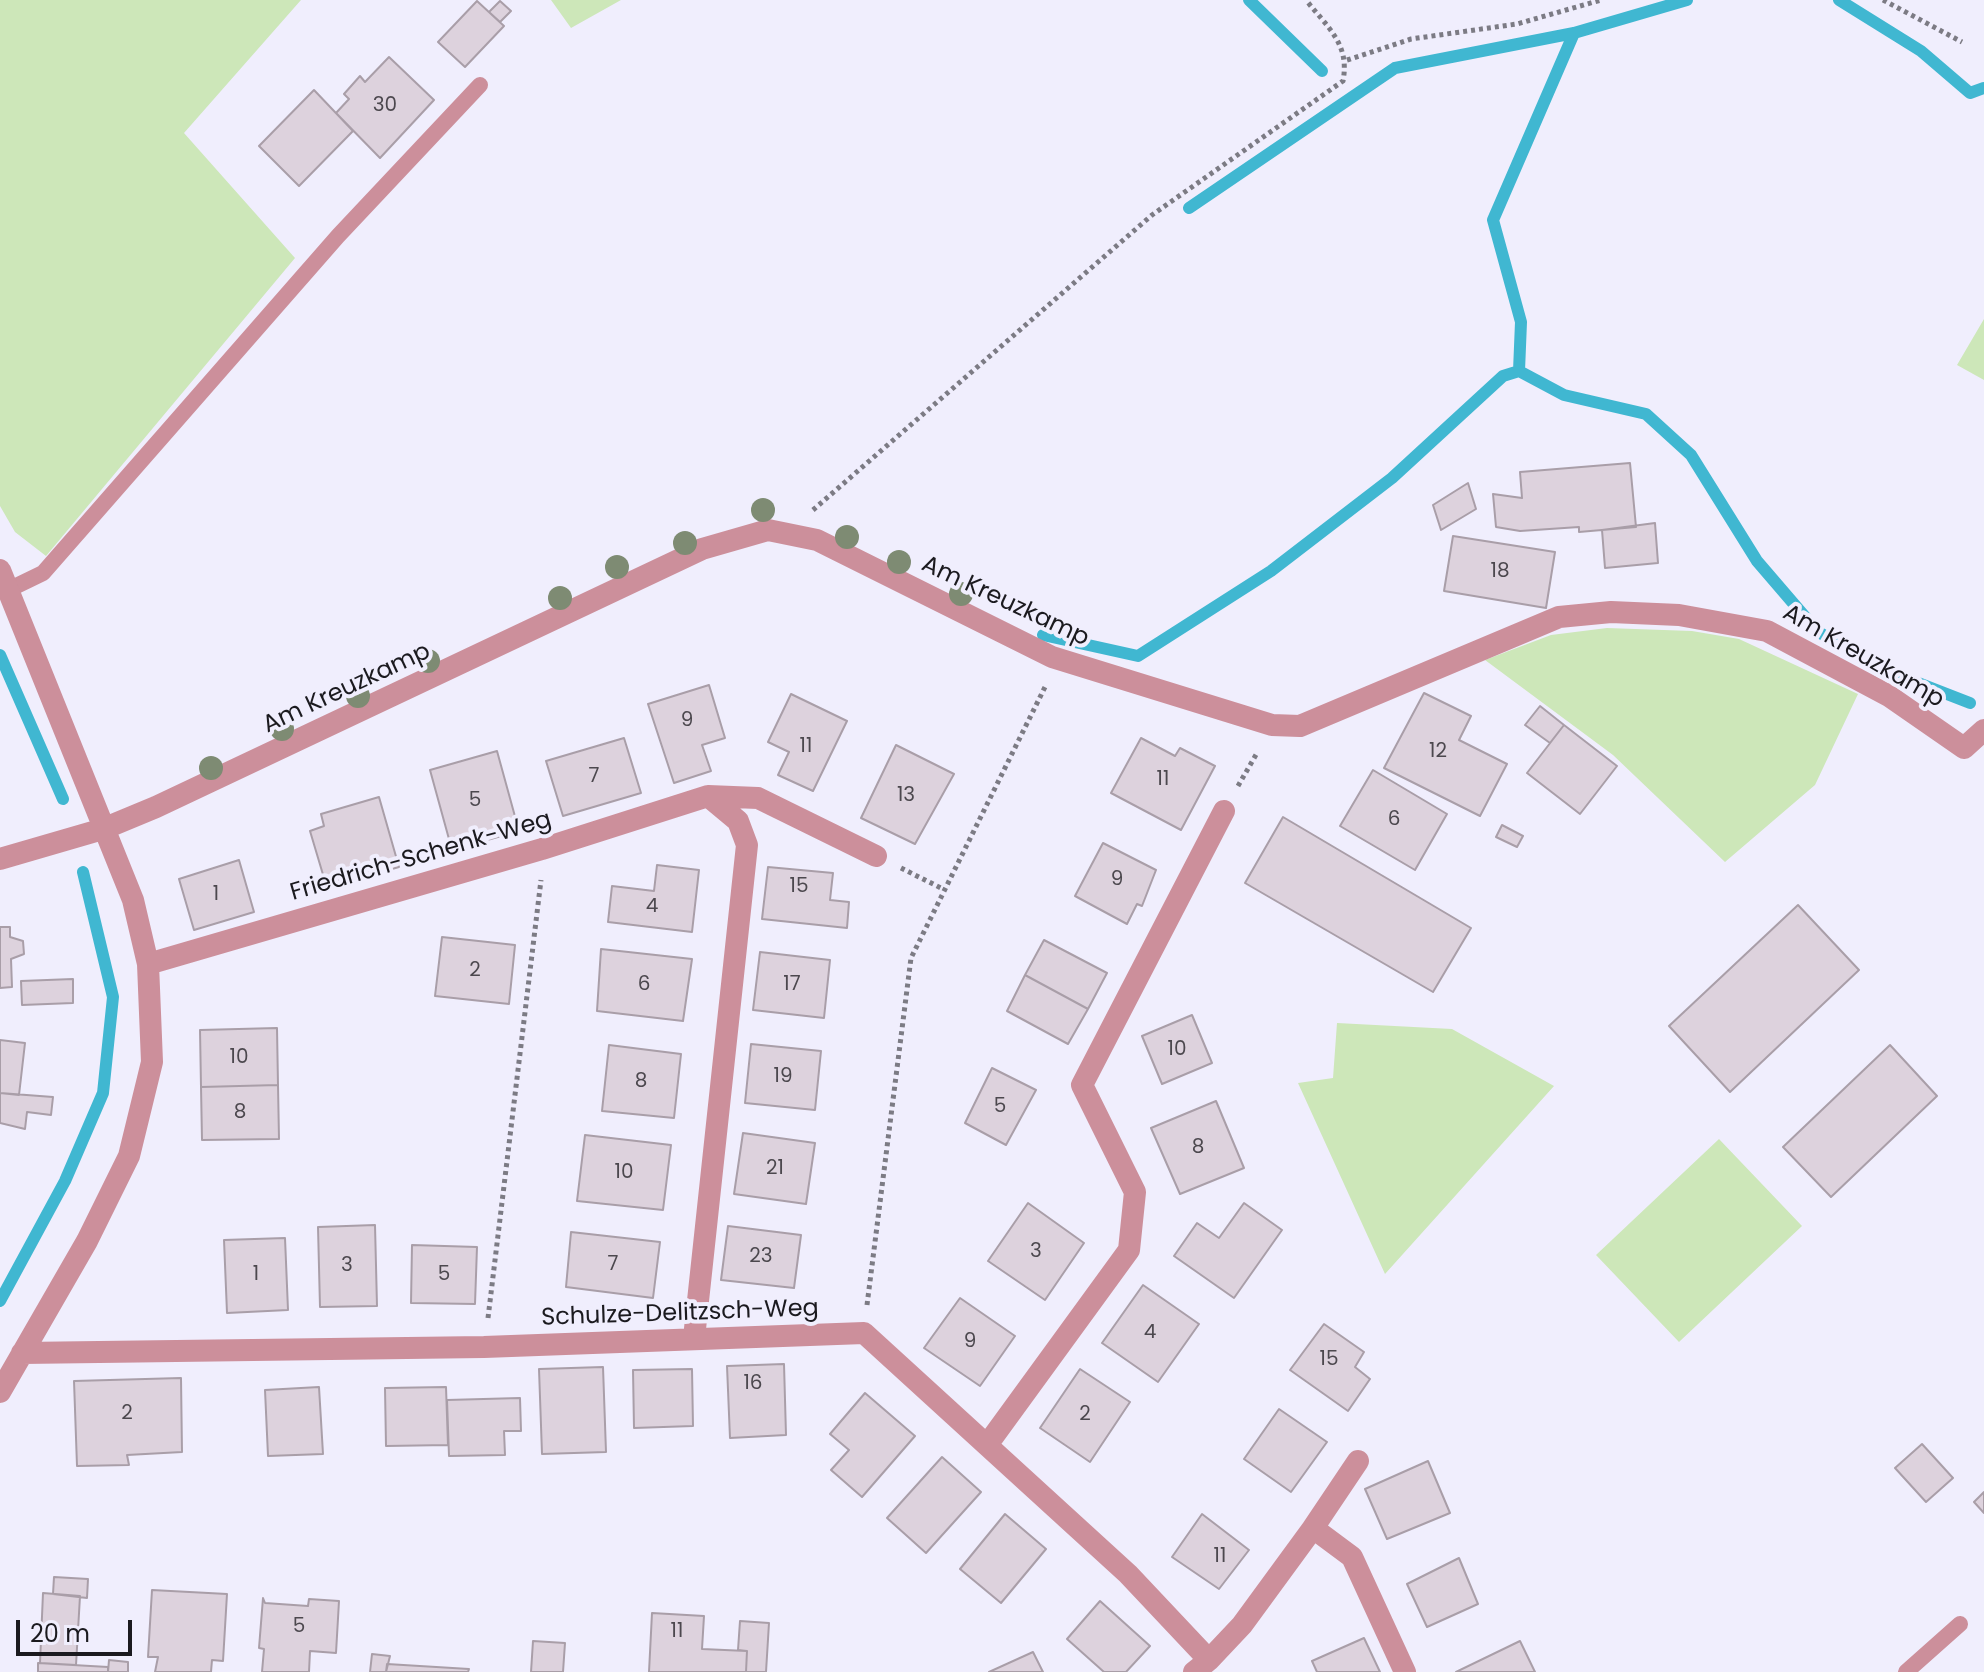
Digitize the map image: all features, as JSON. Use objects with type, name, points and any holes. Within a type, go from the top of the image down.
[{"type":"street","name":"Am Kreuzkamp","points":[[0,859],[103,829],[702,549],[768,530],[796,533],[817,540],[1059,660],[1272,725],[1300,726],[1559,617],[1611,612],[1679,615],[1767,631],[1889,696],[1964,748],[1984,730]]},
{"type":"street","points":[[0,1392],[87,1241],[129,1156],[152,1062],[148,964],[133,900],[5,580]]},
{"type":"street","points":[[694,1338],[747,845],[738,821],[708,796]]},
{"type":"street","name":"Friedrich-Schenk-Weg","points":[[148,964],[542,849],[708,796],[758,798],[876,856]]},
{"type":"street","points":[[987,1445],[1129,1250],[1135,1192],[1082,1085],[1224,811]]},
{"type":"street","points":[[864,1333],[1128,1574],[1202,1666],[1242,1625],[1358,1461]]},
{"type":"street","name":"Schulze-Delitzsch-Weg","points":[[22,1353],[484,1347],[864,1333]]},
{"type":"street","points":[[1313,1528],[1352,1557],[1405,1672]]},
{"type":"lane","points":[[5,580],[43,573],[338,236],[480,85]]},
{"type":"lane","points":[[1906,1672],[1960,1624]]},
{"type":"path","points":[[796,533],[815,508],[1152,215],[1343,81],[1347,60],[1338,42],[1306,0]]},
{"type":"path","points":[[1347,60],[1411,39],[1517,24],[1601,0]]},
{"type":"path","points":[[1883,0],[1962,42]]},
{"type":"path","points":[[864,1333],[911,958],[1059,660]]},
{"type":"path","points":[[1224,811],[1272,725]]},
{"type":"path","points":[[484,1347],[542,849]]},
{"type":"path","points":[[876,856],[943,889]]},
{"type":"green space","points":[[0,0],[301,0],[184,133],[295,258],[46,556],[15,532],[0,506]]},
{"type":"green space","points":[[551,0],[621,0],[571,28]]},
{"type":"green space","points":[[1984,319],[1984,380],[1957,365]]},
{"type":"green space","points":[[1607,628],[1692,631],[1739,639],[1858,694],[1815,785],[1725,862],[1613,755],[1485,660],[1551,635]]},
{"type":"green space","points":[[1337,1023],[1452,1029],[1554,1086],[1385,1274],[1298,1083],[1333,1078]]},
{"type":"green space","points":[[1719,1139],[1802,1226],[1679,1342],[1596,1255]]},
{"type":"building","points":[[477,1],[504,26],[465,67],[438,42]]},
{"type":"building","points":[[500,1],[511,11],[500,22],[489,12]]},
{"type":"building","points":[[389,57],[434,100],[380,158],[336,113],[349,99],[344,94],[360,76],[365,82]]},
{"type":"building","points":[[314,90],[353,131],[299,186],[259,146]]},
{"type":"building","points":[[1630,463],[1636,527],[1579,532],[1579,527],[1520,531],[1496,527],[1493,494],[1522,498],[1520,472]]},
{"type":"building","points":[[1468,483],[1476,509],[1441,530],[1433,505]]},
{"type":"building","points":[[1655,523],[1658,563],[1605,568],[1602,530]]},
{"type":"building","points":[[1453,536],[1555,552],[1546,608],[1444,591]]},
{"type":"building","points":[[709,685],[725,738],[702,745],[711,771],[674,783],[648,704]]},
{"type":"building","points":[[1424,693],[1471,716],[1459,740],[1507,764],[1480,816],[1384,768]]},
{"type":"building","points":[[791,694],[847,721],[813,791],[778,775],[789,752],[768,742]]},
{"type":"building","points":[[1540,706],[1564,725],[1550,743],[1525,725]]},
{"type":"building","points":[[1564,725],[1617,766],[1580,814],[1527,773]]},
{"type":"building","points":[[624,738],[641,793],[563,816],[546,761]]},
{"type":"building","points":[[1141,738],[1175,756],[1180,748],[1215,766],[1181,830],[1111,793]]},
{"type":"building","points":[[896,745],[954,774],[915,844],[861,818]]},
{"type":"building","points":[[497,751],[519,831],[452,850],[430,770]]},
{"type":"building","points":[[1373,770],[1447,814],[1415,870],[1340,826]]},
{"type":"building","points":[[379,797],[399,867],[327,888],[310,831],[324,826],[321,814]]},
{"type":"building","points":[[1283,817],[1471,928],[1433,992],[1245,883]]},
{"type":"building","points":[[1502,825],[1523,836],[1517,847],[1496,837]]},
{"type":"building","points":[[1103,843],[1156,870],[1142,906],[1137,904],[1127,924],[1075,896]]},
{"type":"building","points":[[239,860],[254,912],[194,930],[179,879]]},
{"type":"building","points":[[657,865],[699,870],[692,932],[608,922],[612,886],[654,891]]},
{"type":"building","points":[[768,867],[833,873],[830,900],[849,902],[847,928],[762,919]]},
{"type":"building","points":[[1798,905],[1859,970],[1730,1092],[1669,1026]]},
{"type":"building","points":[[0,927],[10,927],[10,937],[23,941],[24,954],[11,959],[12,987],[0,988]]},
{"type":"building","points":[[442,937],[515,945],[509,1004],[435,996]]},
{"type":"building","points":[[1044,940],[1107,973],[1088,1009],[1025,975]]},
{"type":"building","points":[[601,949],[692,959],[683,1021],[597,1011]]},
{"type":"building","points":[[760,952],[830,960],[824,1018],[753,1010]]},
{"type":"building","points":[[1025,975],[1088,1009],[1068,1044],[1007,1011]]},
{"type":"building","points":[[73,979],[73,1003],[22,1005],[21,981]]},
{"type":"building","points":[[1192,1015],[1212,1063],[1162,1084],[1142,1036]]},
{"type":"building","points":[[277,1028],[278,1085],[201,1087],[200,1030]]},
{"type":"building","points":[[0,1040],[25,1043],[19,1095],[0,1093]]},
{"type":"building","points":[[751,1044],[821,1051],[815,1110],[745,1103]]},
{"type":"building","points":[[609,1045],[681,1054],[674,1118],[602,1111]]},
{"type":"building","points":[[1890,1045],[1937,1096],[1831,1197],[1783,1147]]},
{"type":"building","points":[[992,1068],[1036,1090],[1006,1145],[965,1123]]},
{"type":"building","points":[[278,1085],[279,1139],[202,1140],[201,1087]]},
{"type":"building","points":[[0,1093],[53,1097],[51,1115],[27,1112],[25,1129],[0,1123]]},
{"type":"building","points":[[1216,1101],[1244,1168],[1180,1194],[1151,1128]]},
{"type":"building","points":[[743,1133],[815,1143],[806,1204],[734,1194]]},
{"type":"building","points":[[585,1135],[671,1145],[663,1210],[577,1201]]},
{"type":"building","points":[[1028,1203],[1084,1243],[1045,1300],[988,1261]]},
{"type":"building","points":[[1244,1203],[1282,1230],[1234,1298],[1174,1256],[1197,1223],[1219,1238]]},
{"type":"building","points":[[375,1225],[377,1306],[320,1307],[318,1227]]},
{"type":"building","points":[[728,1226],[801,1235],[794,1288],[721,1280]]},
{"type":"building","points":[[571,1232],[660,1242],[653,1298],[566,1287]]},
{"type":"building","points":[[285,1238],[288,1310],[227,1313],[224,1240]]},
{"type":"building","points":[[412,1245],[477,1247],[475,1304],[411,1303]]},
{"type":"building","points":[[1143,1285],[1199,1324],[1158,1382],[1102,1343]]},
{"type":"building","points":[[960,1298],[1015,1336],[980,1386],[924,1348]]},
{"type":"building","points":[[1324,1324],[1364,1352],[1355,1367],[1370,1379],[1348,1411],[1290,1370]]},
{"type":"building","points":[[784,1364],[786,1435],[730,1438],[727,1366]]},
{"type":"building","points":[[603,1367],[606,1452],[542,1454],[539,1369]]},
{"type":"building","points":[[692,1369],[693,1426],[634,1428],[633,1370]]},
{"type":"building","points":[[1080,1369],[1130,1402],[1090,1462],[1040,1428]]},
{"type":"building","points":[[181,1378],[182,1452],[127,1455],[129,1465],[77,1466],[74,1381]]},
{"type":"building","points":[[319,1387],[323,1454],[268,1456],[265,1390]]},
{"type":"building","points":[[446,1387],[448,1445],[386,1446],[385,1388]]},
{"type":"building","points":[[865,1393],[915,1436],[862,1497],[831,1470],[849,1450],[830,1434]]},
{"type":"building","points":[[520,1398],[521,1431],[504,1431],[505,1455],[449,1456],[447,1400]]},
{"type":"building","points":[[1279,1409],[1327,1442],[1291,1492],[1244,1459]]},
{"type":"building","points":[[1922,1444],[1953,1478],[1926,1502],[1895,1468]]},
{"type":"building","points":[[942,1457],[981,1492],[926,1553],[887,1518]]},
{"type":"building","points":[[1428,1461],[1450,1513],[1387,1539],[1365,1489]]},
{"type":"building","points":[[1984,1492],[1984,1513],[1974,1502]]},
{"type":"building","points":[[1005,1514],[1046,1549],[1001,1603],[960,1569]]},
{"type":"building","points":[[1202,1514],[1249,1550],[1219,1589],[1172,1557]]},
{"type":"building","points":[[1459,1558],[1478,1604],[1427,1627],[1407,1584]]},
{"type":"building","points":[[54,1577],[88,1579],[87,1598],[53,1594]]},
{"type":"building","points":[[152,1590],[227,1594],[223,1661],[212,1660],[211,1672],[155,1672],[158,1657],[148,1657]]},
{"type":"building","points":[[43,1593],[80,1596],[76,1665],[40,1663]]},
{"type":"building","points":[[263,1598],[265,1603],[308,1606],[309,1599],[339,1601],[336,1653],[310,1651],[309,1672],[262,1672],[264,1649],[259,1648]]},
{"type":"building","points":[[1100,1601],[1150,1646],[1126,1672],[1104,1672],[1067,1639]]},
{"type":"building","points":[[652,1613],[704,1616],[702,1649],[747,1651],[746,1672],[649,1672]]},
{"type":"building","points":[[740,1621],[769,1623],[766,1672],[746,1672],[747,1651],[738,1650]]},
{"type":"building","points":[[1364,1638],[1380,1672],[1317,1672],[1312,1661]]},
{"type":"building","points":[[533,1641],[565,1643],[563,1672],[531,1672]]},
{"type":"building","points":[[1520,1641],[1535,1672],[1456,1672]]},
{"type":"building","points":[[1033,1652],[1043,1672],[989,1672]]},
{"type":"building","points":[[372,1654],[390,1656],[386,1672],[370,1672]]},
{"type":"building","points":[[109,1660],[128,1662],[128,1672],[108,1672]]},
{"type":"building","points":[[38,1663],[108,1667],[108,1672],[38,1672]]},
{"type":"building","points":[[387,1664],[469,1669],[468,1672],[386,1672]]},
{"type":"waterway","points":[[1249,0],[1322,71]]},
{"type":"waterway","points":[[1189,208],[1395,68],[1574,33],[1687,0]]},
{"type":"waterway","points":[[1839,0],[1921,51],[1970,93],[1984,88]]},
{"type":"waterway","points":[[1519,371],[1521,322],[1493,220],[1574,33]]},
{"type":"waterway","points":[[1043,635],[1138,656],[1271,571],[1392,478],[1503,376],[1519,371],[1564,395],[1646,414],[1691,455],[1757,561],[1818,632],[1903,677],[1970,703]]},
{"type":"waterway","points":[[0,655],[63,799]]},
{"type":"waterway","points":[[0,1301],[65,1181],[103,1093],[113,997],[83,872]]}]
